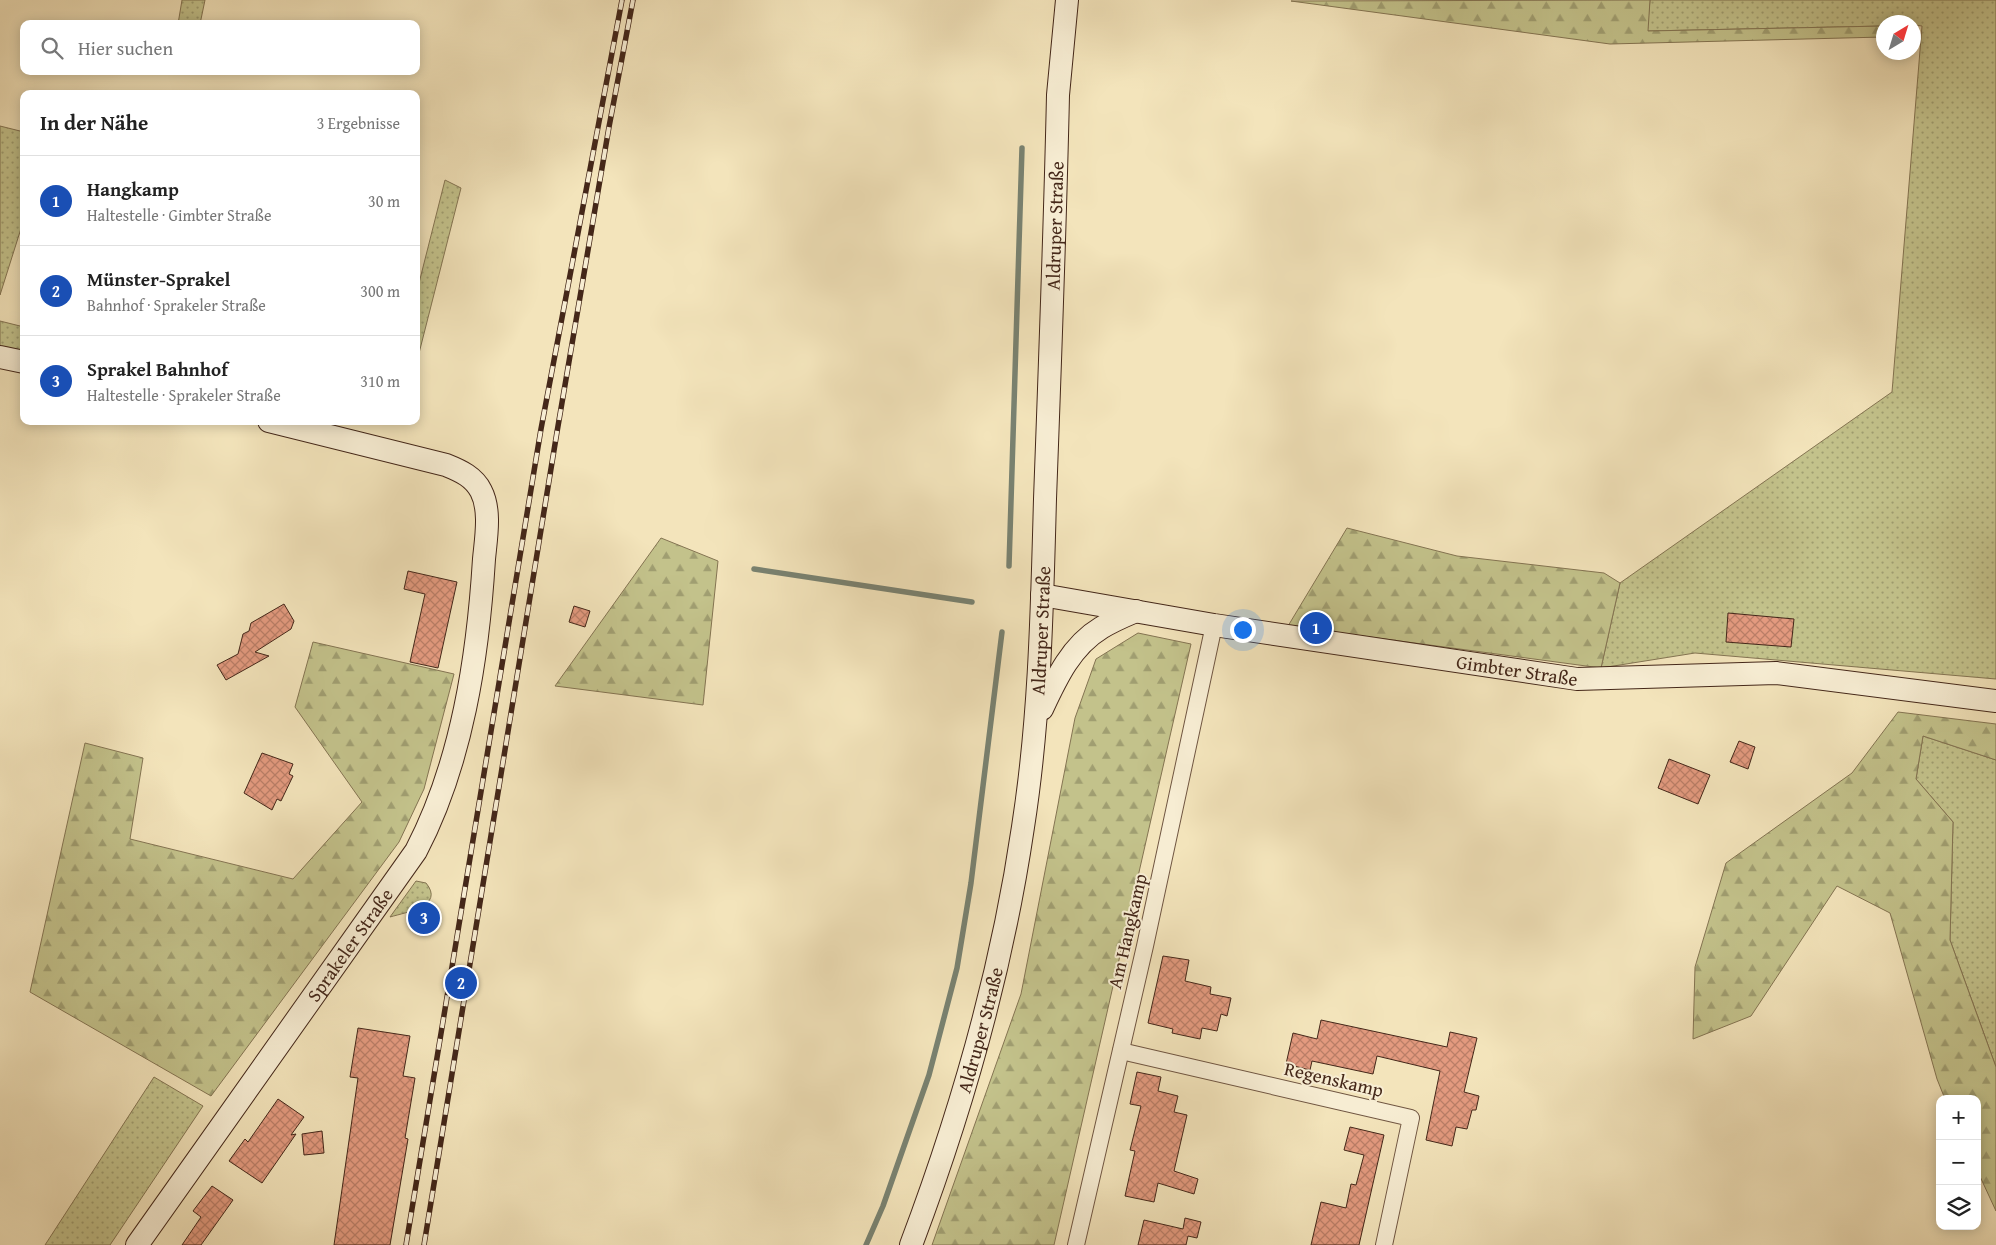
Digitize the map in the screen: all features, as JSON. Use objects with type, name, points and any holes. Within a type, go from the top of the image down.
[{"type":"street","name":"Aldruper Straße","points":[[911,1245],[960,1100],[1003,939],[1023,827],[1037,719],[1058,95],[1067,0]]},
{"type":"street","points":[[0,358],[20,361]]},
{"type":"street","name":"Sprakeler Straße","points":[[137,1245],[416,851],[430,825],[451,763],[463,713],[481,609],[486,522],[482,493],[475,482],[463,472],[446,465],[285,425]]},
{"type":"street","name":"Gimbter Straße","points":[[1042,595],[1214,624],[1577,679],[1776,673],[1996,701]]},
{"type":"street","points":[[1037,719],[1056,680],[1074,651],[1099,629],[1136,611]]},
{"type":"street","name":"Am Hangkamp","points":[[1076,1245],[1214,624]]},
{"type":"street","name":"Regenskamp","points":[[1120,1050],[1411,1118],[1384,1245]]},
{"type":"green space","points":[[182,0],[205,0],[201,20],[179,20]]},
{"type":"green space","points":[[1650,0],[1996,0],[1996,679],[1695,653],[1601,668],[1620,583],[1892,392],[1919,60],[1921,60],[1921,15],[1876,15],[1876,26],[1647,31]]},
{"type":"green space","points":[[1650,0],[1648,31],[1876,26],[1876,37],[1610,44],[1291,1]]},
{"type":"green space","points":[[0,126],[20,131],[20,232],[0,295]]},
{"type":"green space","points":[[445,180],[461,188],[420,349],[420,279]]},
{"type":"green space","points":[[0,321],[20,326],[20,351],[0,347]]},
{"type":"green space","points":[[1347,528],[1457,556],[1604,573],[1620,583],[1601,668],[1288,626]]},
{"type":"green space","points":[[661,538],[718,561],[703,705],[555,686]]},
{"type":"green space","points":[[1138,633],[1191,644],[1054,1245],[932,1245],[1021,994],[1075,718],[1096,659]]},
{"type":"green space","points":[[313,642],[454,674],[424,789],[399,842],[211,1096],[30,992],[85,743],[143,758],[130,839],[293,879],[362,802],[295,707]]},
{"type":"green space","points":[[1898,712],[1996,724],[1996,760],[1923,736],[1916,779],[1953,822],[1950,940],[1996,1067],[1996,1211],[1981,1179],[1981,1095],[1943,1095],[1937,1079],[1890,913],[1837,886],[1751,1016],[1693,1039],[1695,967],[1726,863],[1852,773]]},
{"type":"green space","points":[[1923,736],[1996,760],[1996,1067],[1950,940],[1953,822],[1916,779]]},
{"type":"green space","points":[[416,881],[426,883],[431,891],[431,897],[427,903],[422,907],[390,917]]},
{"type":"green space","points":[[154,1077],[203,1106],[110,1245],[45,1245]]},
{"type":"building","points":[[408,571],[457,582],[438,668],[410,662],[425,594],[404,589]]},
{"type":"building","points":[[284,604],[294,621],[291,629],[255,652],[269,656],[226,680],[217,665],[238,654],[243,634],[249,631],[251,623]]},
{"type":"building","points":[[574,606],[590,611],[585,627],[569,622]]},
{"type":"building","points":[[1728,613],[1794,619],[1791,647],[1726,642]]},
{"type":"building","points":[[1739,741],[1755,747],[1748,769],[1730,762]]},
{"type":"building","points":[[262,753],[293,764],[289,774],[293,776],[281,801],[277,799],[272,810],[244,793]]},
{"type":"building","points":[[1669,759],[1710,775],[1698,804],[1658,788]]},
{"type":"building","points":[[1163,956],[1189,960],[1185,981],[1211,987],[1210,994],[1231,998],[1227,1016],[1221,1014],[1217,1031],[1202,1028],[1200,1039],[1172,1033],[1173,1029],[1148,1023]]},
{"type":"building","points":[[1321,1020],[1447,1047],[1450,1032],[1477,1038],[1464,1092],[1479,1096],[1476,1110],[1472,1110],[1467,1129],[1456,1127],[1452,1146],[1426,1140],[1440,1071],[1377,1056],[1373,1074],[1312,1061],[1310,1070],[1286,1064],[1293,1033],[1317,1039]]},
{"type":"building","points":[[358,1028],[410,1036],[403,1076],[415,1078],[405,1138],[408,1139],[390,1245],[334,1245],[358,1078],[350,1077]]},
{"type":"building","points":[[1137,1072],[1161,1077],[1158,1091],[1178,1096],[1174,1112],[1187,1115],[1174,1171],[1198,1179],[1194,1194],[1158,1183],[1154,1202],[1125,1196],[1135,1151],[1130,1150],[1141,1106],[1130,1104]]},
{"type":"building","points":[[278,1099],[304,1117],[291,1135],[296,1134],[262,1183],[229,1161],[245,1139],[248,1142]]},
{"type":"building","points":[[1350,1127],[1384,1135],[1359,1245],[1311,1245],[1321,1202],[1346,1208],[1351,1184],[1356,1185],[1364,1155],[1344,1150]]},
{"type":"building","points":[[322,1131],[324,1153],[304,1155],[302,1134]]},
{"type":"building","points":[[212,1186],[233,1200],[201,1245],[182,1245],[201,1217],[193,1211]]},
{"type":"building","points":[[1185,1218],[1201,1222],[1197,1238],[1188,1236],[1186,1245],[1138,1245],[1144,1220],[1183,1229]]},
{"type":"waterway","points":[[1009,566],[1022,148]]},
{"type":"waterway","points":[[754,569],[972,602]]},
{"type":"waterway","points":[[866,1245],[883,1206],[929,1075],[957,968],[971,883],[1002,632]]},
{"type":"railway","points":[[406,1245],[541,429],[622,0]]},
{"type":"railway","points":[[424,1245],[557,432],[609,127],[633,0]]},
{"type":"place","name":"Hangkamp","points":[[1316,628]]},
{"type":"place","name":"Sprakel Bahnhof","points":[[424,918]]},
{"type":"place","name":"Münster-Sprakel","points":[[461,983]]}]
